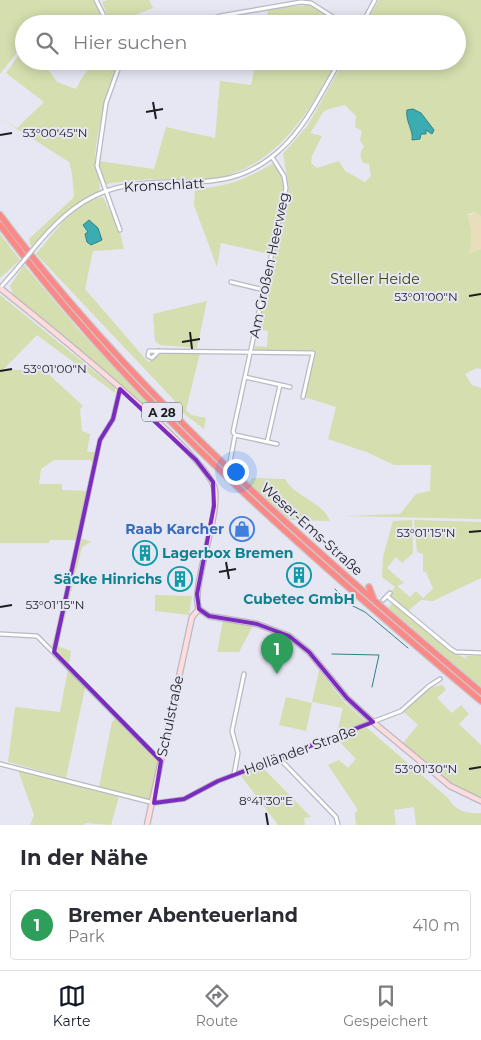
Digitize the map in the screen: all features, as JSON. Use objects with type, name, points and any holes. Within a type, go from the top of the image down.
[{"type":"highway","name":"Weser-Ems-Straße","points":[[0,215],[45,273],[102,339],[206,447],[282,520],[481,692]]},
{"type":"highway","name":"Weser-Ems-Straße","points":[[0,225],[86,331],[210,460],[311,555],[481,700]]},
{"type":"highway","points":[[282,520],[294,524]]},
{"type":"highway","points":[[369,587],[375,602]]},
{"type":"street","points":[[96,0],[104,15]]},
{"type":"street","points":[[367,15],[375,0]]},
{"type":"street","points":[[226,15],[300,2],[311,3],[330,15]]},
{"type":"street","points":[[118,70],[106,103],[98,157],[98,173],[120,230]]},
{"type":"street","points":[[272,157],[305,122],[335,70]]},
{"type":"street","name":"Kronschlatt","points":[[0,288],[40,241],[68,212],[104,191],[132,185],[219,181],[252,170],[272,157]]},
{"type":"street","name":"Am Großen Heerweg","points":[[230,462],[250,352],[286,188],[284,176],[272,157]]},
{"type":"street","points":[[230,282],[264,290]]},
{"type":"street","points":[[0,288],[120,388],[196,460],[213,482],[214,506],[197,594],[199,610],[209,616],[257,624],[289,636],[309,652],[347,698],[373,722],[450,786],[481,801]]},
{"type":"street","points":[[159,351],[313,353],[303,397]]},
{"type":"street","points":[[245,377],[290,387]]},
{"type":"street","points":[[267,442],[280,385]]},
{"type":"street","points":[[54,652],[100,440],[113,419],[120,388]]},
{"type":"street","points":[[234,434],[277,444]]},
{"type":"street","points":[[383,600],[388,595],[456,652],[481,653]]},
{"type":"street","name":"Schulstraße","points":[[147,825],[192,617],[199,610]]},
{"type":"street","points":[[0,634],[34,635],[54,652],[160,761]]},
{"type":"street","points":[[234,774],[238,752],[232,731],[244,674]]},
{"type":"street","name":"Holländer Straße","points":[[0,764],[151,802],[184,799],[234,774],[401,712],[440,679]]},
{"type":"street","points":[[278,758],[336,817],[338,825]]},
{"type":"highlighted area","points":[[120,389],[196,460],[213,482],[214,506],[197,594],[199,609],[209,616],[257,624],[289,636],[309,652],[347,698],[373,722],[218,781],[184,799],[154,803],[161,761],[54,652],[100,440],[113,419]]},
{"type":"green space","points":[[0,0],[94,0],[100,15],[15,15],[15,55],[0,74]]},
{"type":"green space","points":[[108,0],[149,0],[153,8],[135,15],[107,15],[102,2]]},
{"type":"green space","name":"Steller Heide","points":[[379,0],[481,0],[481,217],[475,212],[468,214],[472,238],[469,253],[481,249],[481,369],[477,368],[465,374],[472,385],[481,388],[481,519],[344,516],[400,514],[416,494],[430,491],[431,465],[394,465],[369,453],[328,439],[336,407],[304,397],[314,353],[254,351],[255,346],[267,347],[268,331],[258,329],[289,188],[283,154],[308,125],[339,70],[466,70],[466,15],[370,15]],"holes":[[[345,105],[356,116],[355,127],[362,131],[360,140],[364,147],[361,151],[361,156],[363,163],[369,164],[371,176],[365,182],[345,171],[339,161],[317,168],[311,163],[312,156],[322,136],[310,133],[323,113],[329,109]],[[421,113],[426,120],[421,134],[412,140],[413,135],[406,116]]]},
{"type":"green space","points":[[310,5],[325,15],[267,15],[268,11],[272,8]]},
{"type":"green space","points":[[15,60],[15,70],[48,70],[57,82],[76,89],[88,70],[116,70],[104,108],[96,144],[95,160],[100,183],[99,191],[69,209],[31,247],[29,239],[74,197],[72,173],[69,162],[0,118],[17,128],[44,102],[6,73]]},
{"type":"green space","points":[[254,70],[333,70],[312,104],[282,142],[264,157],[243,169],[220,177],[193,181],[151,179],[106,184],[99,169],[99,161],[154,169],[166,127],[215,138],[220,81],[251,85]]},
{"type":"green space","points":[[272,164],[279,171],[283,192],[282,206],[270,254],[221,243],[217,267],[194,205],[195,189],[235,182]]},
{"type":"green space","points":[[103,197],[120,232],[124,249],[93,251],[85,289],[148,362],[160,354],[200,353],[186,410],[191,415],[206,418],[204,429],[179,410],[174,400],[36,254],[57,228],[74,212],[83,205]]},
{"type":"green space","points":[[0,234],[20,260],[0,278]]},
{"type":"green space","points":[[24,265],[78,329],[159,416],[157,418],[13,295],[10,286]]},
{"type":"green space","points":[[0,295],[115,388],[115,393],[37,335],[3,370],[44,370],[83,406],[80,409],[82,431],[90,434],[87,452],[96,452],[94,463],[90,460],[54,460],[41,469],[39,484],[62,484],[62,490],[92,491],[81,538],[91,542],[82,547],[58,646],[71,651],[69,665],[51,649],[78,544],[76,540],[50,540],[49,543],[0,543]]},
{"type":"green space","points":[[207,301],[197,348],[160,345],[155,341],[153,314]]},
{"type":"green space","points":[[252,478],[285,479],[295,490],[321,509],[330,521],[290,520],[249,483]]},
{"type":"green space","points":[[412,520],[413,553],[402,563],[396,557],[387,568],[404,583],[397,586],[410,597],[416,591],[423,598],[433,589],[426,572],[423,572],[423,554],[417,552],[414,520],[481,522],[481,578],[433,601],[421,600],[408,611],[389,596],[395,587],[382,577],[383,557],[393,521]]},
{"type":"green space","points":[[155,595],[192,596],[189,615],[155,611]]},
{"type":"green space","points":[[392,603],[450,651],[467,659],[466,656],[481,656],[481,687],[389,608]]},
{"type":"green space","points":[[223,621],[252,627],[239,652],[217,652]]},
{"type":"green space","points":[[68,669],[85,688],[66,778],[8,762],[15,707],[60,712]]},
{"type":"green space","points":[[319,670],[345,703],[367,722],[337,733],[343,708],[312,702]]},
{"type":"green space","points":[[442,685],[446,690],[437,698],[452,713],[461,705],[469,714],[459,724],[481,745],[481,797],[450,784],[403,743],[418,725],[404,712],[429,688]]},
{"type":"green space","points":[[286,697],[312,703],[306,731],[279,725]]},
{"type":"green space","points":[[115,718],[158,761],[150,800],[99,787],[112,722]]},
{"type":"green space","points":[[366,727],[448,798],[458,809],[471,813],[481,813],[481,825],[416,825],[414,807],[394,810],[396,825],[356,825],[355,813],[358,810],[328,765],[339,760],[348,768],[356,759],[336,738]]},
{"type":"green space","points":[[261,766],[311,817],[304,818],[305,825],[278,825],[241,776]]},
{"type":"green space","points":[[18,770],[119,797],[111,825],[86,823],[84,825],[30,825],[34,815]]},
{"type":"sand","points":[[475,212],[481,217],[481,249],[469,254],[471,234],[467,214],[471,215]]},
{"type":"water","points":[[413,109],[421,113],[434,130],[432,134],[426,130],[426,134],[421,134],[420,139],[412,140],[407,110]]},
{"type":"water","points":[[89,220],[98,228],[102,240],[91,245],[87,242],[85,234],[88,232],[83,225]]},
{"type":"waterway","points":[[335,589],[351,605],[365,612],[408,648]]},
{"type":"waterway","points":[[332,654],[379,655],[372,687]]},
{"type":"place","name":"Raab Karcher","points":[[242,529]]},
{"type":"place","name":"Lagerbox Bremen","points":[[145,553]]},
{"type":"place","name":"Cubetec GmbH","points":[[299,575]]},
{"type":"place","name":"Säcke Hinrichs","points":[[180,579]]},
{"type":"place","name":"Bremer Abenteuerland","points":[[277,674]]}]
